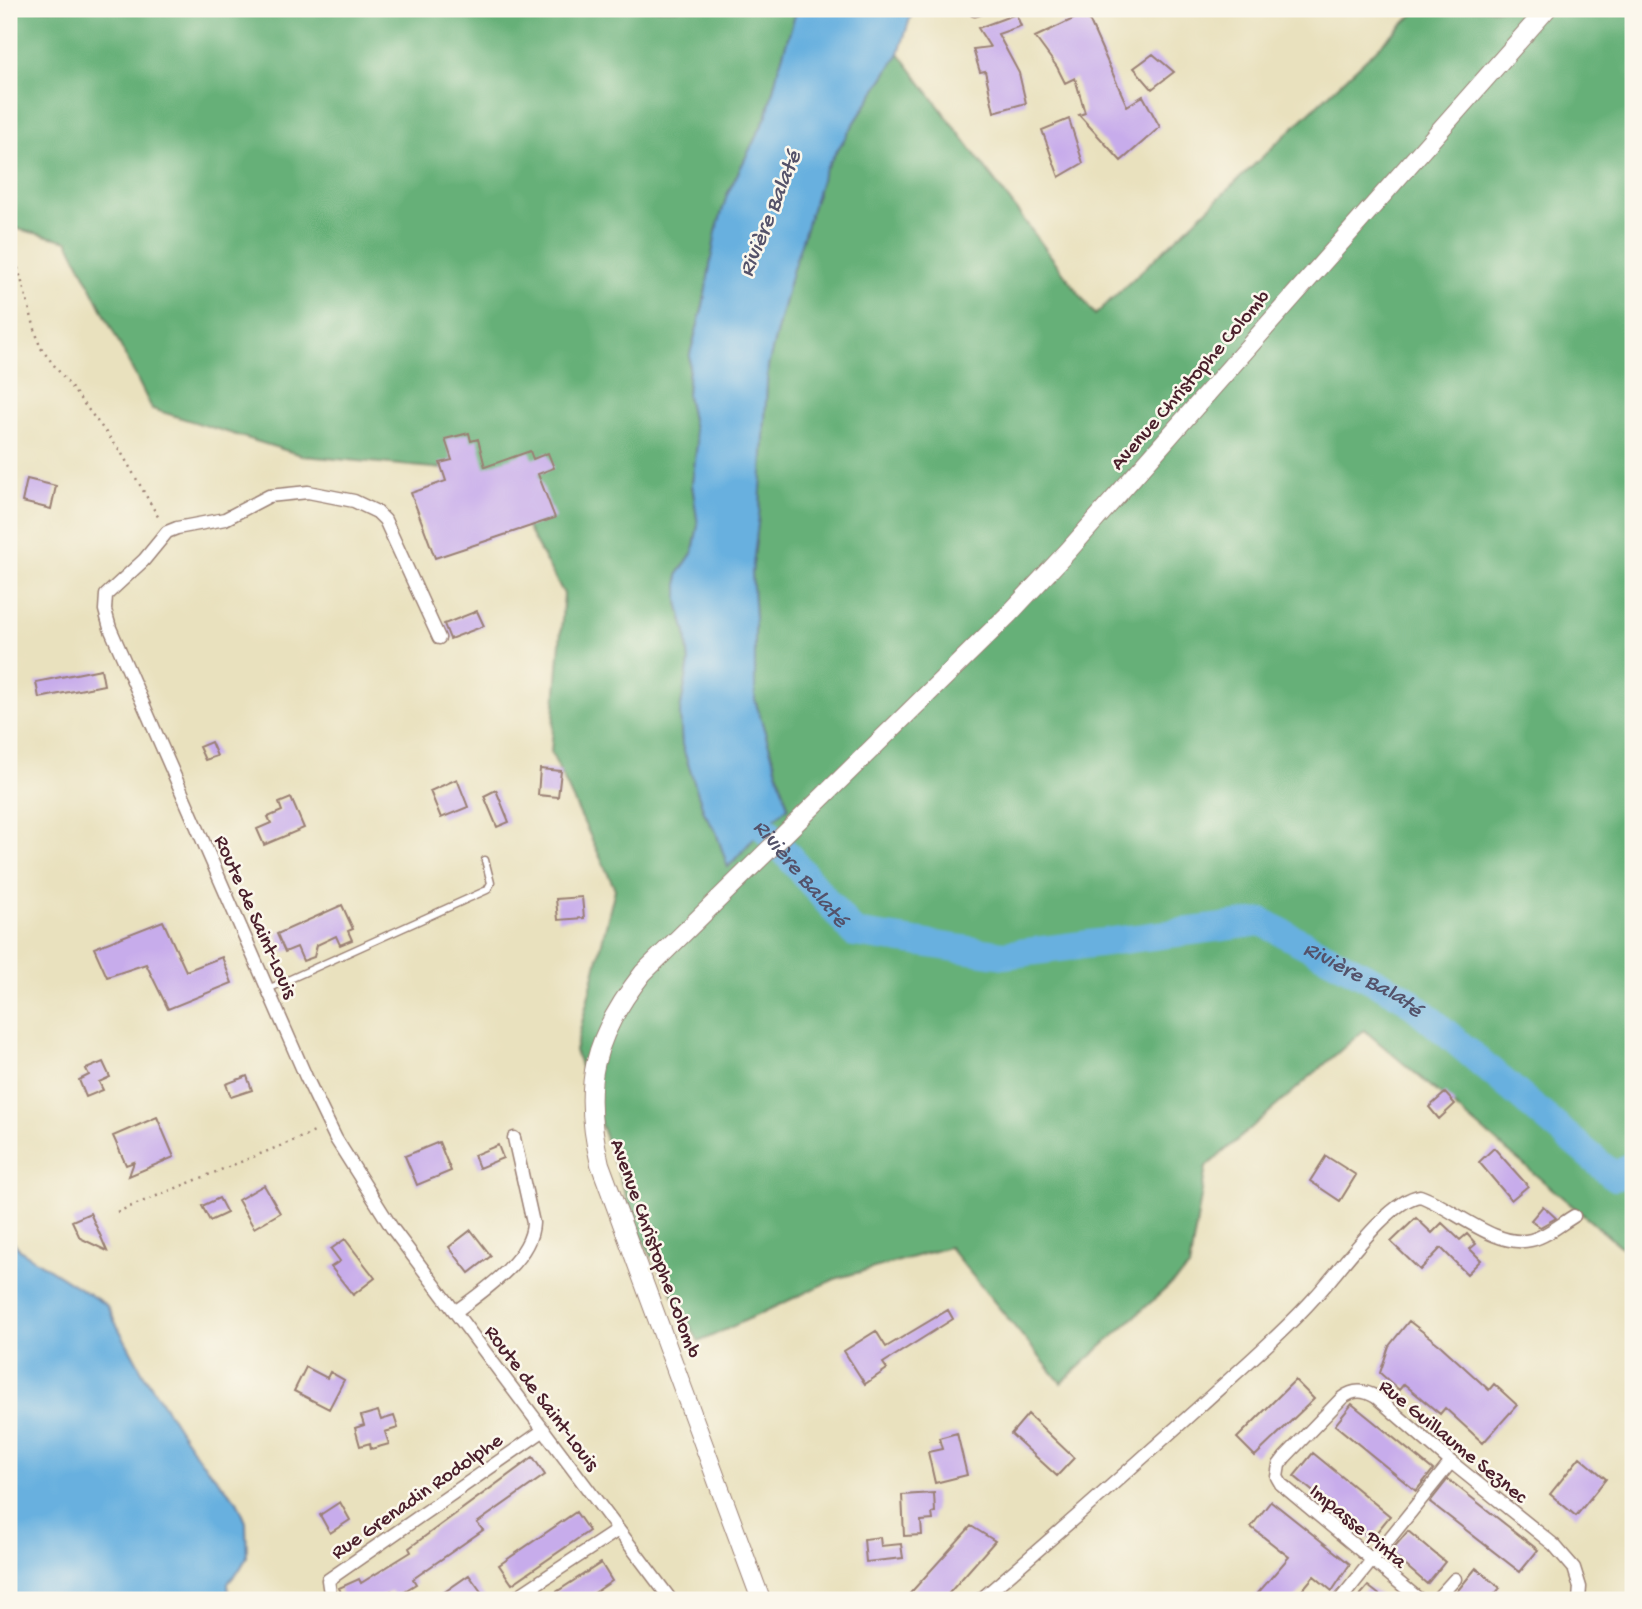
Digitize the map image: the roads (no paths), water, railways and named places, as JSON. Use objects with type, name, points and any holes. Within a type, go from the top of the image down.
[{"type":"street","name":"Avenue Christophe Colomb","points":[[761,1600],[600,1164],[590,1104],[600,1045],[615,1012],[643,973],[1009,614],[1068,551],[1547,9]]},
{"type":"street","name":"Route de Saint-Louis","points":[[439,638],[385,520],[377,512],[354,501],[308,492],[269,496],[225,519],[167,532],[144,560],[106,595],[105,610],[110,628],[330,1126],[392,1228],[671,1600]]},
{"type":"street","points":[[455,1312],[480,1294],[516,1261],[533,1237],[533,1223],[514,1138]]},
{"type":"street","points":[[980,1600],[1073,1521],[1300,1313],[1338,1273],[1385,1216],[1398,1205],[1420,1196],[1474,1225],[1516,1241],[1542,1236],[1574,1216]]},
{"type":"street","name":"Rue Guillaume Seznec","points":[[1277,1476],[1279,1465],[1285,1457],[1342,1398],[1360,1391],[1376,1397],[1554,1545],[1574,1568],[1580,1587],[1579,1600]]},
{"type":"street","name":"Rue Grenadin Rodolphe","points":[[331,1600],[328,1580],[544,1430]]},
{"type":"street","points":[[1340,1600],[1451,1462]]},
{"type":"street","name":"Impasse Pinta","points":[[1277,1476],[1281,1484],[1419,1600]]},
{"type":"street","points":[[512,1600],[618,1530]]},
{"type":"street","points":[[1436,1600],[1455,1579]]},
{"type":"lane","points":[[268,989],[487,890],[492,883],[485,860]]},
{"type":"water","points":[[797,9],[913,9],[899,53],[824,171],[792,272],[768,366],[760,507],[752,573],[755,700],[788,807],[763,828],[728,867],[716,832],[704,812],[682,745],[680,712],[689,663],[686,633],[678,602],[678,574],[693,552],[698,525],[692,484],[697,444],[687,395],[690,354],[703,306],[716,232],[727,195],[767,115]]},
{"type":"water","points":[[9,1236],[21,1251],[106,1305],[143,1373],[184,1437],[200,1460],[237,1501],[246,1522],[247,1557],[228,1583],[229,1600],[9,1600]]},
{"type":"waterway","name":"Rivière Balaté","points":[[740,799],[854,933],[1004,955],[1262,922],[1403,996],[1615,1177],[1633,1165]]}]
